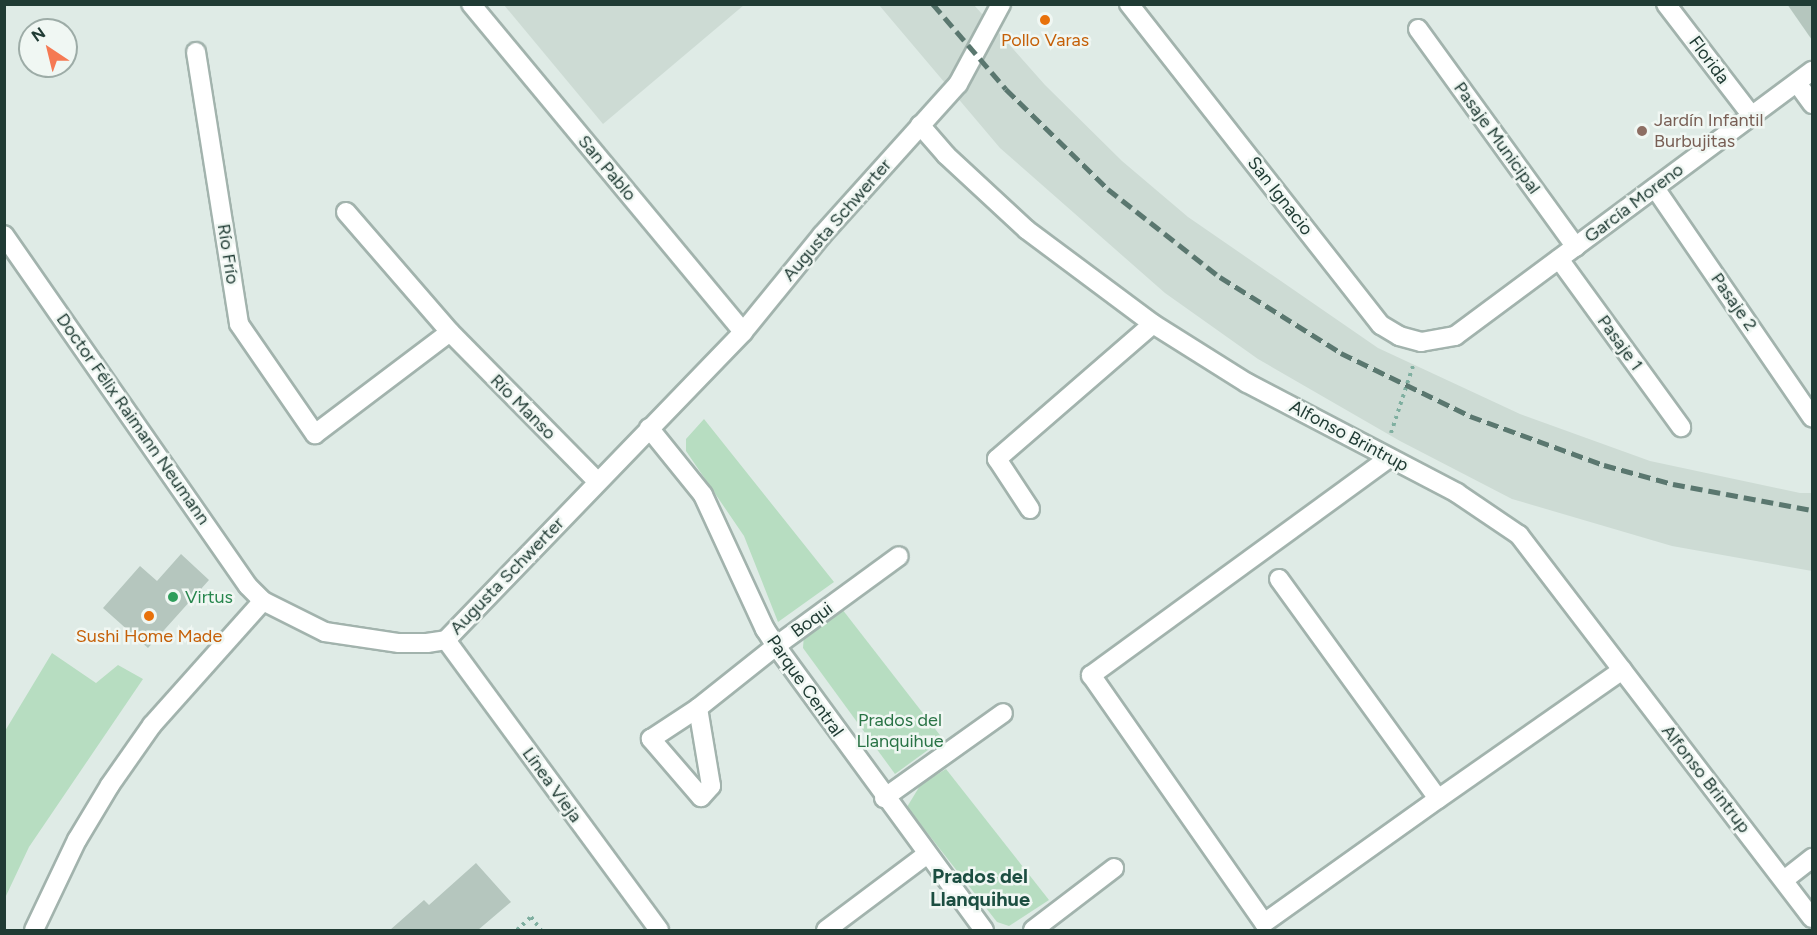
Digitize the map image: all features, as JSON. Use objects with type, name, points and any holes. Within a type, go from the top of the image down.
[{"type":"street","name":"San Pablo","points":[[471,4],[743,332]]},
{"type":"street","points":[[920,125],[958,84],[1001,4]]},
{"type":"street","name":"Florida","points":[[1669,5],[1752,116]]},
{"type":"street","name":"San Ignacio","points":[[1136,7],[1381,325],[1400,336],[1420,342]]},
{"type":"street","name":"Pasaje Municipal","points":[[1418,29],[1576,247]]},
{"type":"street","name":"Río Frío","points":[[196,52],[240,324],[315,434],[450,332]]},
{"type":"street","name":"García Moreno","points":[[1420,342],[1455,336],[1812,71]]},
{"type":"street","points":[[1797,83],[1812,104]]},
{"type":"street","name":"Augusta Schwerter","points":[[263,601],[326,632],[399,643],[446,640],[743,332],[822,235],[920,125]]},
{"type":"street","name":"Alfonso Brintrup","points":[[920,125],[946,155],[1010,216],[1153,324],[1247,382],[1457,493],[1519,535],[1812,918]]},
{"type":"street","name":"Pasaje 2","points":[[1655,188],[1812,417]]},
{"type":"street","name":"Río Manso","points":[[346,212],[450,332],[597,481]]},
{"type":"street","name":"Doctor Félix Raimann Neumann","points":[[4,235],[248,586],[263,601]]},
{"type":"street","name":"Pasaje 1","points":[[1559,259],[1681,427]]},
{"type":"street","points":[[1030,509],[997,459],[1153,324]]},
{"type":"street","name":"Parque Central","points":[[649,428],[703,495],[765,629],[776,646],[884,798],[984,930]]},
{"type":"street","points":[[1386,456],[1091,675],[1264,923],[1622,669]]},
{"type":"street","name":"Boqui","points":[[698,708],[711,786],[701,797],[651,739],[698,708],[776,646],[899,556]]},
{"type":"street","points":[[1279,579],[1438,799]]},
{"type":"street","points":[[33,930],[77,840],[110,785],[152,725],[263,601]]},
{"type":"street","name":"Línea Vieja","points":[[446,640],[659,930]]},
{"type":"street","points":[[884,798],[1003,712]]},
{"type":"street","points":[[826,930],[846,924],[926,855]]},
{"type":"street","points":[[1784,880],[1812,858]]},
{"type":"street","points":[[1033,930],[1114,868]]},
{"type":"path","points":[[1386,456],[1420,342]]},
{"type":"path","points":[[517,930],[531,917],[541,930]]},
{"type":"shaded area","points":[[504,5],[744,5],[603,124]]},
{"type":"shaded area","points":[[879,5],[974,5],[1045,85],[1122,161],[1188,217],[1378,348],[1520,414],[1650,461],[1800,493],[1812,493],[1812,571],[1672,546],[1512,499],[1400,441],[1258,359],[1165,293],[1000,148]]},
{"type":"green space","points":[[704,419],[834,582],[778,622],[744,536],[686,451],[686,439]]},
{"type":"green space","name":"Prados del Llanquihue","points":[[842,609],[943,739],[895,774],[803,648],[804,634]]},
{"type":"green space","points":[[52,653],[96,683],[118,665],[143,679],[29,847],[5,898],[5,731]]},
{"type":"green space","name":"Prados del Llanquihue","points":[[946,769],[1049,900],[1009,926],[997,922],[907,807],[921,784]]},
{"type":"building","points":[[1787,4],[1812,4],[1812,40]]},
{"type":"building","points":[[181,554],[209,580],[148,648],[103,608],[140,566],[157,581]]},
{"type":"building","points":[[476,863],[511,902],[478,930],[390,930],[424,900],[429,905]]},
{"type":"railway","points":[[933,4],[1006,89],[1108,189],[1220,277],[1341,353],[1470,416],[1604,465],[1673,484],[1812,510]]},
{"type":"place","name":"Pollo Varas","points":[[1045,20]]},
{"type":"place","name":"Jardín Infantil Burbujitas","points":[[1642,131]]},
{"type":"place","name":"Virtus","points":[[173,597]]},
{"type":"place","name":"Sushi Home Made","points":[[149,616]]},
{"type":"district","name":"Prados del Llanquihue","points":[[980,888]]}]
